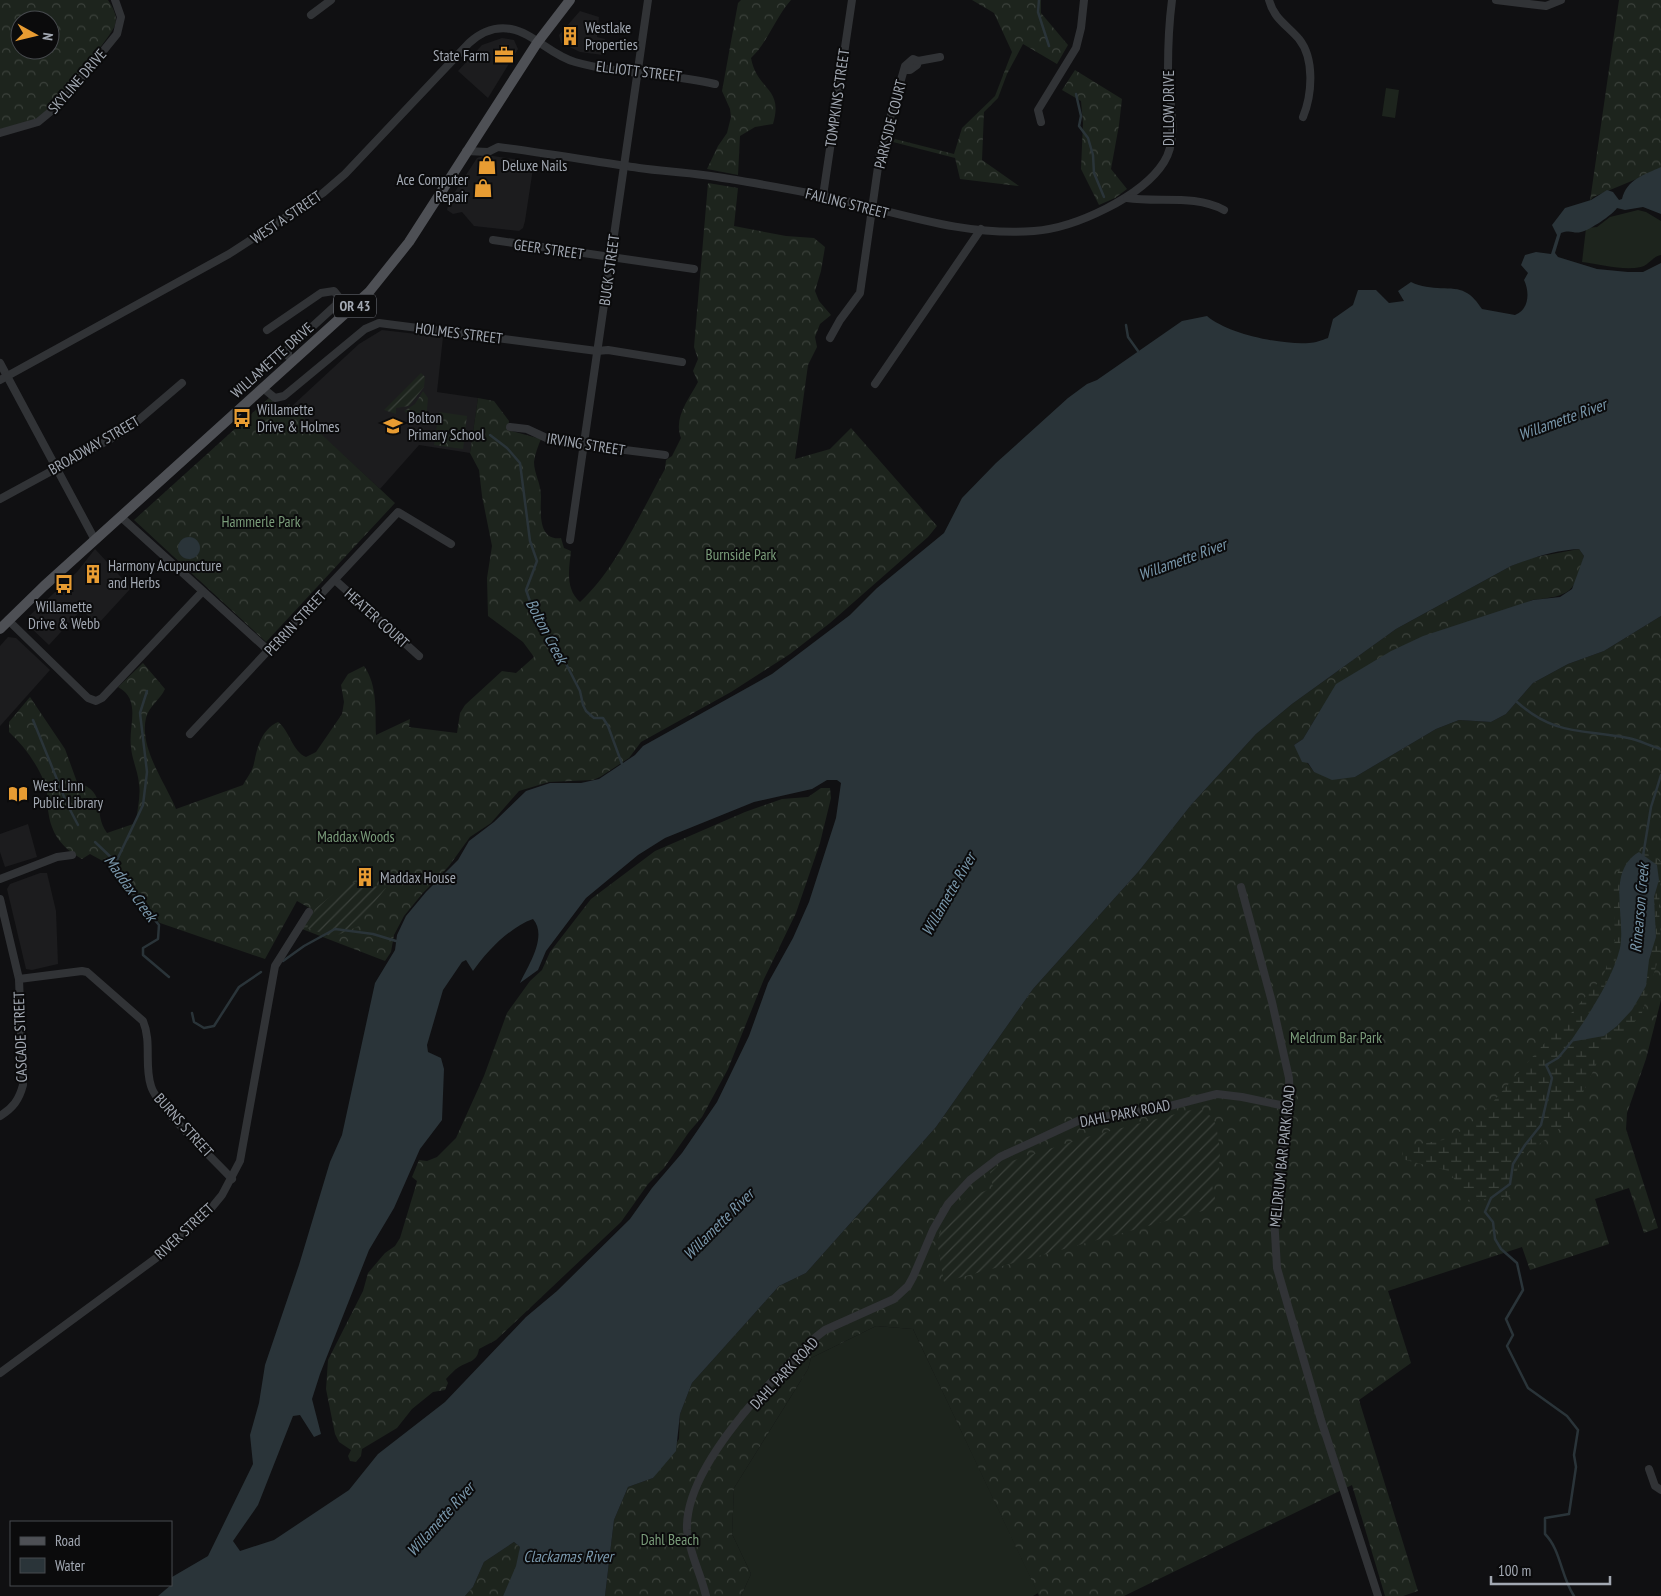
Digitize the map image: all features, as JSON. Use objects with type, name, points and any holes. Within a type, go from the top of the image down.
[{"type":"main road","name":"WILLAMETTE DRIVE","points":[[0,629],[95,540],[369,292],[388,270],[537,43],[570,0]]},
{"type":"street","points":[[311,16],[331,0]]},
{"type":"street","name":"BUCK STREET","points":[[570,540],[648,0]]},
{"type":"street","name":"TOMPKINS STREET","points":[[823,196],[852,0]]},
{"type":"street","points":[[1041,122],[1038,110],[1079,40],[1084,0]]},
{"type":"street","name":"DILLOW DRIVE","points":[[1127,198],[1158,170],[1170,150],[1172,130],[1168,68],[1172,0]]},
{"type":"street","points":[[1269,0],[1272,11],[1298,38],[1308,57],[1310,79],[1307,106],[1302,117]]},
{"type":"street","points":[[1496,0],[1546,6],[1560,0]]},
{"type":"street","name":"SKYLINE DRIVE","points":[[0,133],[38,122],[65,98],[117,34],[121,17],[117,1]]},
{"type":"street","name":"WEST A STREET","points":[[4,378],[229,254],[323,193],[345,174],[478,36],[491,29],[508,28],[522,32],[537,43]]},
{"type":"street","name":"ELLIOTT STREET","points":[[537,43],[570,60],[638,72],[689,78],[715,84]]},
{"type":"street","name":"PARKSIDE COURT","points":[[830,338],[840,320],[860,293],[874,209],[880,153],[899,80],[905,70],[910,70],[917,65],[918,61],[940,57]]},
{"type":"street","name":"FAILING STREET","points":[[466,152],[488,152],[498,147],[703,175],[823,196],[933,224],[981,229],[1026,232],[1050,229],[1064,225],[1127,198]]},
{"type":"street","points":[[1127,198],[1147,201],[1200,201],[1214,204],[1224,210]]},
{"type":"street","points":[[875,384],[981,229]]},
{"type":"street","name":"GEER STREET","points":[[493,240],[694,269]]},
{"type":"street","points":[[268,330],[321,293],[334,291],[338,296],[336,305],[288,349],[288,356],[293,361]]},
{"type":"street","name":"HOLMES STREET","points":[[264,389],[275,398],[284,396],[365,329],[379,323],[597,351],[610,350],[682,362]]},
{"type":"street","points":[[0,363],[4,378],[95,540]]},
{"type":"street","name":"BROADWAY STREET","points":[[0,499],[126,430],[182,383]]},
{"type":"street","name":"IRVING STREET","points":[[510,427],[527,430],[553,441],[665,456]]},
{"type":"street","name":"PERRIN STREET","points":[[190,734],[398,512],[451,544]]},
{"type":"street","points":[[121,517],[269,651]]},
{"type":"street","name":"HEATER COURT","points":[[335,580],[419,656]]},
{"type":"street","points":[[8,620],[88,698],[96,701],[102,698],[202,592]]},
{"type":"street","points":[[0,879],[57,857],[72,856]]},
{"type":"street","name":"MELDRUM BAR PARK ROAD","points":[[1241,888],[1287,1063],[1290,1090],[1290,1107],[1278,1174],[1274,1216],[1277,1268],[1321,1420],[1378,1596]]},
{"type":"street","points":[[0,900],[19,979]]},
{"type":"street","name":"RIVER STREET","points":[[0,1373],[163,1253],[208,1212],[232,1179],[240,1160],[275,966],[308,912]]},
{"type":"street","name":"BURNS STREET","points":[[19,979],[82,971],[87,972],[143,1022],[147,1031],[148,1075],[157,1099],[232,1179]]},
{"type":"street","name":"CASCADE STREET","points":[[0,1116],[11,1109],[20,1098],[23,1085],[19,979]]},
{"type":"street","name":"DAHL PARK ROAD","points":[[706,1596],[689,1544],[687,1528],[695,1494],[708,1462],[726,1436],[754,1403],[816,1337],[825,1330],[894,1299],[903,1291],[913,1277],[939,1218],[970,1180],[1000,1158],[1080,1120],[1158,1109],[1217,1094],[1229,1094],[1290,1107]]},
{"type":"street","points":[[1649,1469],[1655,1486],[1661,1490]]},
{"type":"shaded area","points":[[580,11],[599,17],[597,37],[605,39],[603,55],[580,52],[561,43],[559,35]]},
{"type":"shaded area","points":[[502,38],[514,40],[518,49],[488,98],[458,71],[482,45]]},
{"type":"shaded area","points":[[486,155],[534,162],[525,221],[523,228],[519,231],[474,226],[462,212],[453,214],[447,210],[449,201],[477,158]]},
{"type":"shaded area","name":"Bolton Primary School","points":[[382,330],[443,337],[437,392],[478,398],[470,453],[419,445],[380,489],[291,407],[359,344]]},
{"type":"shaded area","points":[[95,549],[131,588],[98,624],[81,610],[49,645],[29,626],[29,616],[77,572]]},
{"type":"shaded area","points":[[8,637],[16,638],[50,670],[0,726],[0,646]]},
{"type":"shaded area","points":[[28,824],[37,857],[5,867],[0,852],[0,834]]},
{"type":"shaded area","points":[[40,873],[47,873],[56,911],[58,964],[32,970],[26,969],[7,889],[10,884]]},
{"type":"green space","points":[[0,0],[108,0],[113,9],[116,22],[111,32],[53,104],[37,119],[0,129]]},
{"type":"green space","points":[[741,0],[791,0],[780,14],[762,45],[751,58],[754,69],[772,96],[775,103],[775,112],[773,124],[755,127],[740,136],[738,175],[707,169],[718,146],[727,133],[731,117],[730,109],[722,91],[738,3]]},
{"type":"green space","points":[[972,0],[1041,0],[1041,13],[1068,45],[1057,64],[1023,44],[1007,74],[998,98],[984,112],[982,160],[1019,186],[960,179],[955,158],[893,142],[895,139],[954,154],[962,128],[995,96],[1012,52],[994,13]]},
{"type":"green space","points":[[1619,0],[1661,0],[1661,173],[1639,178],[1593,197],[1590,201]]},
{"type":"green space","points":[[1075,70],[1122,99],[1111,169],[1127,189],[1115,198],[1099,205],[1081,169],[1083,123],[1081,101],[1062,90]]},
{"type":"green space","points":[[1386,88],[1399,90],[1395,118],[1382,116]]},
{"type":"green space","points":[[708,183],[738,188],[734,226],[786,236],[814,238],[825,247],[815,291],[819,301],[831,315],[820,324],[815,337],[817,347],[808,365],[795,459],[830,449],[851,428],[937,526],[928,537],[830,623],[790,654],[731,692],[641,742],[629,758],[600,777],[593,780],[549,782],[519,791],[491,823],[470,837],[449,866],[404,916],[394,935],[391,952],[385,961],[302,929],[313,910],[297,901],[265,959],[160,923],[138,905],[110,865],[90,854],[82,859],[68,850],[58,839],[49,819],[47,789],[43,778],[30,757],[9,732],[9,722],[30,697],[65,749],[77,782],[87,786],[97,797],[100,818],[107,833],[136,823],[139,789],[131,747],[132,706],[125,692],[118,687],[143,663],[165,689],[147,714],[146,741],[154,765],[176,809],[243,785],[252,768],[261,739],[272,725],[278,722],[301,754],[306,757],[316,752],[342,714],[344,702],[341,685],[348,674],[364,666],[374,690],[376,735],[410,719],[409,727],[457,733],[460,713],[465,705],[502,671],[516,673],[534,657],[523,642],[488,616],[487,578],[492,546],[479,470],[470,453],[478,398],[494,401],[509,421],[508,430],[541,439],[534,462],[541,492],[542,523],[548,535],[553,538],[561,538],[564,548],[571,551],[570,585],[575,597],[580,602],[593,589],[616,557],[665,469],[666,460],[672,456],[681,438],[679,431],[680,416],[698,382],[693,371],[698,359],[694,347]]},
{"type":"green space","points":[[1638,210],[1646,212],[1661,221],[1661,255],[1644,266],[1634,268],[1619,268],[1582,262],[1586,228],[1597,227],[1610,217]]},
{"type":"green space","points":[[421,373],[425,377],[424,387],[409,406],[396,408],[396,414],[384,410]]},
{"type":"green space","points":[[423,391],[428,398],[426,421],[412,418],[404,411],[415,404]]},
{"type":"green space","name":"Hammerle Park","points":[[269,398],[282,410],[289,404],[395,503],[266,642],[134,520]]},
{"type":"green space","points":[[439,412],[467,416],[463,449],[434,445]]},
{"type":"green space","name":"Meldrum Bar Park","points":[[1579,549],[1584,556],[1574,585],[1569,590],[1555,597],[1532,600],[1318,714],[1303,739],[1294,745],[1314,772],[1355,777],[1436,729],[1459,720],[1491,722],[1506,714],[1533,683],[1568,664],[1604,651],[1661,616],[1661,1000],[1646,1059],[1627,1113],[1626,1129],[1658,1228],[1644,1233],[1629,1188],[1595,1199],[1609,1244],[1530,1270],[1522,1247],[1388,1291],[1411,1363],[1359,1400],[1418,1591],[1403,1596],[1385,1596],[1352,1485],[1124,1596],[1039,1596],[913,1329],[876,1326],[811,1358],[808,1369],[734,1488],[732,1534],[751,1574],[741,1596],[605,1596],[614,1520],[628,1487],[653,1478],[679,1439],[680,1414],[692,1383],[779,1286],[806,1273],[936,1127],[1033,989],[1139,871],[1191,805],[1256,734],[1292,704],[1396,629],[1511,566],[1531,558]]},
{"type":"green space","points":[[821,788],[830,788],[831,798],[820,843],[796,913],[764,979],[728,1069],[702,1117],[664,1168],[648,1184],[621,1222],[496,1340],[479,1349],[472,1361],[454,1371],[446,1379],[448,1383],[445,1390],[433,1392],[412,1409],[397,1428],[362,1449],[361,1456],[356,1462],[350,1461],[348,1456],[351,1450],[339,1442],[335,1434],[326,1389],[328,1360],[363,1291],[368,1273],[385,1253],[395,1246],[400,1238],[417,1181],[412,1177],[419,1160],[427,1161],[437,1157],[456,1138],[484,1076],[507,1013],[530,981],[542,970],[550,952],[591,899],[655,851],[745,812],[782,799],[808,797]]},
{"type":"green space","points":[[1637,851],[1654,856],[1661,863],[1659,907],[1661,950],[1641,1016],[1603,1050],[1571,1118],[1551,1136],[1530,1150],[1521,1162],[1515,1174],[1510,1196],[1502,1199],[1500,1196],[1469,1202],[1449,1171],[1402,1159],[1403,1147],[1443,1140],[1465,1129],[1491,1104],[1603,977],[1615,941],[1613,882],[1625,858]],"holes":[[[1636,854],[1659,880],[1654,897],[1656,937],[1649,960],[1646,986],[1632,1010],[1617,1026],[1604,1036],[1571,1041],[1599,997],[1611,974],[1619,949],[1621,937],[1620,888],[1622,876],[1627,865]]]},
{"type":"green space","points":[[348,882],[386,888],[365,914],[359,926],[333,937],[307,928],[315,909]]},
{"type":"green space","points":[[1199,1108],[1212,1117],[1216,1125],[1220,1149],[1219,1171],[1212,1185],[1217,1207],[944,1282],[937,1242],[944,1222],[966,1198],[993,1188],[990,1172],[999,1165],[1087,1137]]},
{"type":"green space","points":[[876,1326],[913,1329],[1038,1593],[1033,1596],[741,1596],[751,1574],[732,1534],[734,1488],[808,1369],[811,1358]]},
{"type":"green space","points":[[514,1542],[520,1547],[517,1566],[503,1596],[465,1596],[473,1587],[484,1562]]},
{"type":"water","points":[[1661,167],[1661,214],[1643,207],[1625,210],[1617,208],[1606,218],[1585,231],[1561,233],[1555,253],[1558,257],[1597,269],[1628,272],[1643,272],[1661,263],[1661,616],[1604,651],[1568,664],[1533,683],[1506,714],[1491,722],[1459,720],[1436,729],[1355,777],[1332,780],[1314,772],[1308,763],[1302,762],[1294,745],[1303,739],[1336,684],[1391,651],[1423,636],[1533,600],[1560,597],[1572,589],[1584,556],[1579,549],[1536,557],[1511,566],[1396,629],[1292,704],[1256,734],[1191,805],[1139,871],[1033,989],[936,1127],[806,1273],[779,1286],[692,1383],[680,1414],[676,1451],[653,1478],[628,1487],[614,1520],[605,1596],[503,1596],[516,1566],[520,1547],[514,1542],[484,1562],[473,1587],[465,1596],[158,1596],[172,1586],[172,1577],[208,1556],[253,1464],[250,1435],[259,1403],[265,1365],[299,1265],[330,1162],[342,1135],[375,983],[395,950],[397,935],[406,916],[426,892],[458,860],[469,841],[494,822],[526,791],[550,783],[581,783],[599,779],[635,755],[643,746],[772,674],[850,615],[877,588],[944,533],[962,498],[996,463],[1068,398],[1182,321],[1207,316],[1228,328],[1255,337],[1284,342],[1314,342],[1328,338],[1333,319],[1353,305],[1358,290],[1376,290],[1389,303],[1404,301],[1398,291],[1411,282],[1426,287],[1460,290],[1473,297],[1482,309],[1515,315],[1520,313],[1527,300],[1524,280],[1528,273],[1521,265],[1525,255],[1536,252],[1551,254],[1557,235],[1552,225],[1565,208],[1591,200],[1607,190],[1613,192],[1619,200],[1622,199],[1624,192],[1632,182]],"holes":[[[827,780],[837,780],[841,783],[836,818],[809,902],[793,938],[768,983],[749,1036],[717,1102],[682,1153],[652,1188],[630,1219],[557,1291],[526,1317],[445,1402],[378,1454],[349,1490],[274,1540],[240,1551],[233,1541],[258,1505],[293,1416],[300,1415],[314,1437],[321,1434],[312,1399],[320,1374],[369,1250],[394,1208],[420,1149],[442,1120],[444,1069],[441,1058],[428,1052],[427,1045],[443,990],[462,962],[466,960],[473,971],[500,940],[516,928],[533,919],[537,926],[538,942],[532,960],[520,983],[538,970],[546,951],[586,898],[638,855],[665,838],[754,802],[812,789]]]},
{"type":"water","points":[[189,537],[197,540],[200,548],[197,556],[189,559],[181,556],[178,548],[181,540]]},
{"type":"water","points":[[1639,852],[1657,865],[1659,880],[1654,897],[1656,937],[1649,960],[1646,986],[1632,1010],[1617,1026],[1604,1036],[1570,1042],[1599,996],[1617,960],[1621,936],[1620,883],[1623,871],[1629,860]]},
{"type":"waterway","points":[[1039,0],[1038,12],[1049,46]]},
{"type":"waterway","points":[[1076,94],[1081,116],[1079,126],[1088,138],[1093,155],[1094,173],[1104,197]]},
{"type":"waterway","points":[[1126,325],[1128,337],[1138,351]]},
{"type":"waterway","name":"Bolton Creek","points":[[490,435],[507,448],[520,463],[530,541],[537,561],[526,590],[533,610],[561,654],[580,691],[586,711],[594,718],[603,718],[608,726],[622,764]]},
{"type":"waterway","points":[[116,862],[143,805],[147,772],[140,713],[147,691]]},
{"type":"waterway","name":"Rinearson Creek","points":[[1517,702],[1544,721],[1557,726],[1583,732],[1628,738],[1661,749]]},
{"type":"waterway","name":"Maddax Creek","points":[[33,720],[67,804],[78,825]]},
{"type":"waterway","name":"Rinearson Creek","points":[[1643,856],[1651,807],[1661,775]]},
{"type":"waterway","name":"Maddax Creek","points":[[95,842],[116,862],[122,880],[159,925],[158,939],[143,948],[143,955],[169,977]]},
{"type":"waterway","name":"Maddax Creek","points":[[283,961],[304,946],[335,929],[373,934],[396,941]]},
{"type":"waterway","name":"Maddax Creek","points":[[192,1013],[194,1022],[204,1028],[214,1026],[239,987],[261,972]]},
{"type":"waterway","name":"Rinearson Creek","points":[[1572,1041],[1558,1058],[1546,1065],[1552,1078],[1541,1125],[1513,1164],[1510,1184],[1491,1198],[1485,1212],[1493,1222],[1495,1239],[1501,1249],[1517,1263],[1523,1290],[1506,1319],[1513,1335],[1507,1346],[1528,1388],[1567,1416],[1578,1430],[1574,1455],[1576,1467],[1569,1514],[1545,1518],[1545,1534],[1558,1556],[1566,1581],[1574,1596]]},
{"type":"place","name":"Westlake Properties","points":[[570,36]]},
{"type":"place","name":"State Farm","points":[[504,55]]},
{"type":"place","name":"Deluxe Nails","points":[[487,165]]},
{"type":"place","name":"Ace Computer Repair","points":[[483,188]]},
{"type":"place","name":"Willamette Drive & Holmes","points":[[242,418]]},
{"type":"place","name":"Bolton Primary School","points":[[393,426]]},
{"type":"place","name":"Harmony Acupuncture and Herbs","points":[[93,574]]},
{"type":"place","name":"Willamette Drive & Webb","points":[[64,584]]},
{"type":"place","name":"West Linn Public Library","points":[[18,794]]},
{"type":"place","name":"Maddax House","points":[[365,877]]},
{"type":"water label","name":"Willamette River","points":[[1562,419]]},
{"type":"water label","name":"Willamette River","points":[[1182,559]]},
{"type":"water label","name":"Willamette River","points":[[948,894]]},
{"type":"water label","name":"Willamette River","points":[[718,1224]]},
{"type":"water label","name":"Willamette River","points":[[440,1519]]},
{"type":"water label","name":"Clackamas River","points":[[568,1556]]},
{"type":"park label","name":"Burnside Park","points":[[741,554]]},
{"type":"park label","name":"Maddax Woods","points":[[356,836]]},
{"type":"park label","name":"Dahl Beach","points":[[670,1539]]}]
